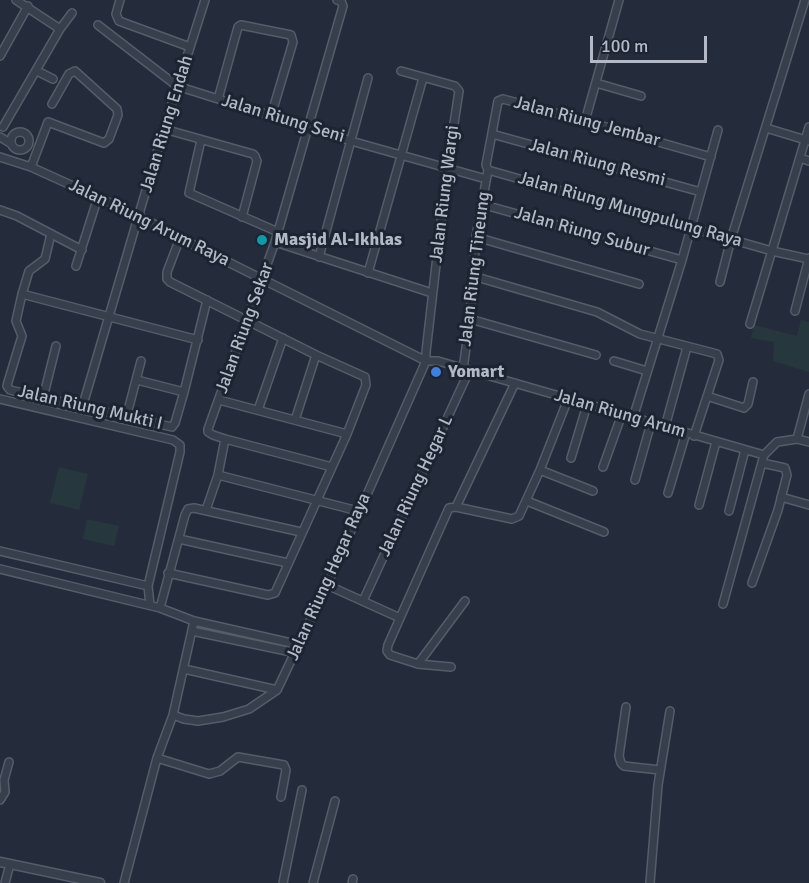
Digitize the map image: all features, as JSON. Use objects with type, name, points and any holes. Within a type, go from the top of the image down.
[{"type":"street","points":[[16,0],[60,28]]},
{"type":"street","points":[[120,0],[116,14],[119,21],[190,47]]},
{"type":"street","name":"Jalan Riung Endah","points":[[82,408],[164,129],[205,0]]},
{"type":"street","name":"Jalan Riung Sekar","points":[[225,439],[208,432],[278,232],[343,6],[341,1],[337,0]]},
{"type":"street","points":[[585,121],[619,0]]},
{"type":"street","points":[[720,282],[731,239],[804,2]]},
{"type":"street","points":[[0,56],[28,6]]},
{"type":"street","points":[[17,150],[27,147],[28,137],[24,133],[14,134],[2,126],[37,71],[60,28],[72,13]]},
{"type":"street","name":"Jalan Riung Seni","points":[[98,25],[177,86],[351,141],[486,179]]},
{"type":"street","points":[[218,99],[238,27],[241,25],[291,35],[293,42],[272,116]]},
{"type":"street","points":[[37,71],[53,79]]},
{"type":"street","points":[[0,137],[17,150],[28,166],[46,123],[50,122],[104,143],[107,142],[118,115],[117,109],[75,71],[69,74],[52,104]]},
{"type":"street","name":"Jalan Riung Wargi","points":[[400,71],[455,86],[459,91],[447,169],[426,361]]},
{"type":"street","points":[[319,257],[368,78]]},
{"type":"street","points":[[368,273],[423,78]]},
{"type":"street","points":[[596,83],[641,96]]},
{"type":"street","name":"Jalan Riung Jembar","points":[[488,170],[486,165],[498,101],[501,99],[711,157]]},
{"type":"street","points":[[750,324],[807,140],[809,127]]},
{"type":"street","points":[[766,128],[807,140]]},
{"type":"street","points":[[164,129],[255,156],[256,161],[242,217]]},
{"type":"street","points":[[633,418],[682,260],[718,130]]},
{"type":"street","points":[[10,143],[14,134]]},
{"type":"street","name":"Jalan Riung Resmi","points":[[492,134],[701,192]]},
{"type":"street","points":[[201,140],[189,193],[278,232]]},
{"type":"street","points":[[29,142],[39,143]]},
{"type":"street","name":"Jalan Riung Arum Raya","points":[[0,157],[28,166],[139,216],[426,361]]},
{"type":"street","points":[[800,158],[809,161]]},
{"type":"street","name":"Jalan Riung Mungpulung Raya","points":[[488,170],[772,251],[809,259]]},
{"type":"street","name":"Jalan Riung Tineung","points":[[466,370],[475,277],[476,237],[488,170]]},
{"type":"street","points":[[76,266],[98,197]]},
{"type":"street","name":"Jalan Riung Subur","points":[[481,204],[682,260]]},
{"type":"street","points":[[0,210],[17,216],[82,250]]},
{"type":"street","name":"Jalan Riung Mukti I","points":[[51,234],[45,259],[29,271],[21,294],[16,321],[22,336],[7,386],[10,390],[172,427],[184,392],[207,300]]},
{"type":"street","points":[[476,237],[639,284]]},
{"type":"street","points":[[168,573],[268,595],[275,593],[347,434],[366,385],[365,376],[316,355],[167,279],[167,272],[180,238]]},
{"type":"street","points":[[275,242],[432,293]]},
{"type":"street","points":[[795,311],[809,259]]},
{"type":"street","points":[[475,277],[597,312],[640,334],[718,356],[694,436]]},
{"type":"street","points":[[21,294],[198,340]]},
{"type":"street","points":[[470,320],[596,355]]},
{"type":"street","points":[[258,410],[283,338]]},
{"type":"street","points":[[42,398],[56,346]]},
{"type":"street","points":[[665,427],[687,347]]},
{"type":"street","points":[[296,420],[316,355]]},
{"type":"street","name":"Jalan Riung Arum","points":[[426,361],[438,361],[745,450],[787,470],[781,497]]},
{"type":"street","name":"Jalan Riung Hegar Raya","points":[[173,715],[198,721],[223,717],[249,709],[277,690],[300,645],[426,361]]},
{"type":"street","points":[[614,361],[647,371]]},
{"type":"street","points":[[126,418],[141,362]]},
{"type":"street","name":"Jalan Riung Hegar L","points":[[363,601],[466,370]]},
{"type":"street","points":[[136,381],[184,392]]},
{"type":"street","points":[[707,396],[744,408],[748,404],[753,382]]},
{"type":"street","points":[[456,507],[515,383]]},
{"type":"street","points":[[797,439],[809,394]]},
{"type":"street","points":[[0,399],[173,440],[180,445],[148,586],[150,605]]},
{"type":"street","points":[[451,667],[418,664],[390,654],[387,651],[388,645],[449,508],[456,507],[512,519],[519,516],[568,399]]},
{"type":"street","points":[[219,400],[347,434]]},
{"type":"street","points":[[571,458],[587,405]]},
{"type":"street","points":[[603,467],[621,414]]},
{"type":"street","points":[[635,480],[651,423]]},
{"type":"street","points":[[668,493],[686,433]]},
{"type":"street","points":[[206,510],[218,475],[225,439],[332,467]]},
{"type":"street","points":[[723,604],[763,459],[777,442],[797,439],[809,442]]},
{"type":"street","points":[[699,505],[716,442]]},
{"type":"street","points":[[729,511],[745,450]]},
{"type":"street","points":[[540,470],[593,491]]},
{"type":"street","points":[[218,475],[358,511]]},
{"type":"street","points":[[752,583],[781,497],[809,505]]},
{"type":"street","points":[[527,501],[604,532]]},
{"type":"street","points":[[160,608],[184,515],[188,509],[206,510],[302,532]]},
{"type":"street","points":[[179,539],[288,563]]},
{"type":"street","points":[[0,551],[148,586]]},
{"type":"street","points":[[0,569],[150,605],[194,621],[300,645]]},
{"type":"street","points":[[327,585],[400,618]]},
{"type":"street","points":[[418,664],[465,601]]},
{"type":"street","points":[[124,883],[157,758],[173,715],[194,621]]},
{"type":"street","points":[[192,631],[296,653]]},
{"type":"street","points":[[184,669],[277,690]]},
{"type":"street","points":[[626,706],[620,761],[624,766],[660,770]]},
{"type":"street","points":[[650,883],[660,770],[670,711]]},
{"type":"street","points":[[157,758],[212,774],[220,771],[238,757],[284,765],[286,770],[280,797]]},
{"type":"street","points":[[0,800],[5,792],[4,780],[9,762]]},
{"type":"street","points":[[283,883],[302,790]]},
{"type":"street","points":[[313,883],[335,801]]},
{"type":"street","points":[[0,862],[100,883]]},
{"type":"street","points":[[5,883],[10,864]]},
{"type":"shaded area","points":[[801,320],[809,322],[809,372],[773,361],[774,342],[751,338],[754,325],[797,336]]},
{"type":"shaded area","points":[[59,467],[88,474],[79,510],[50,503]]},
{"type":"shaded area","points":[[87,519],[119,526],[114,546],[83,539]]},
{"type":"place","name":"Masjid Al-Ikhlas","points":[[262,240]]},
{"type":"place","name":"Yomart","points":[[436,372]]}]
